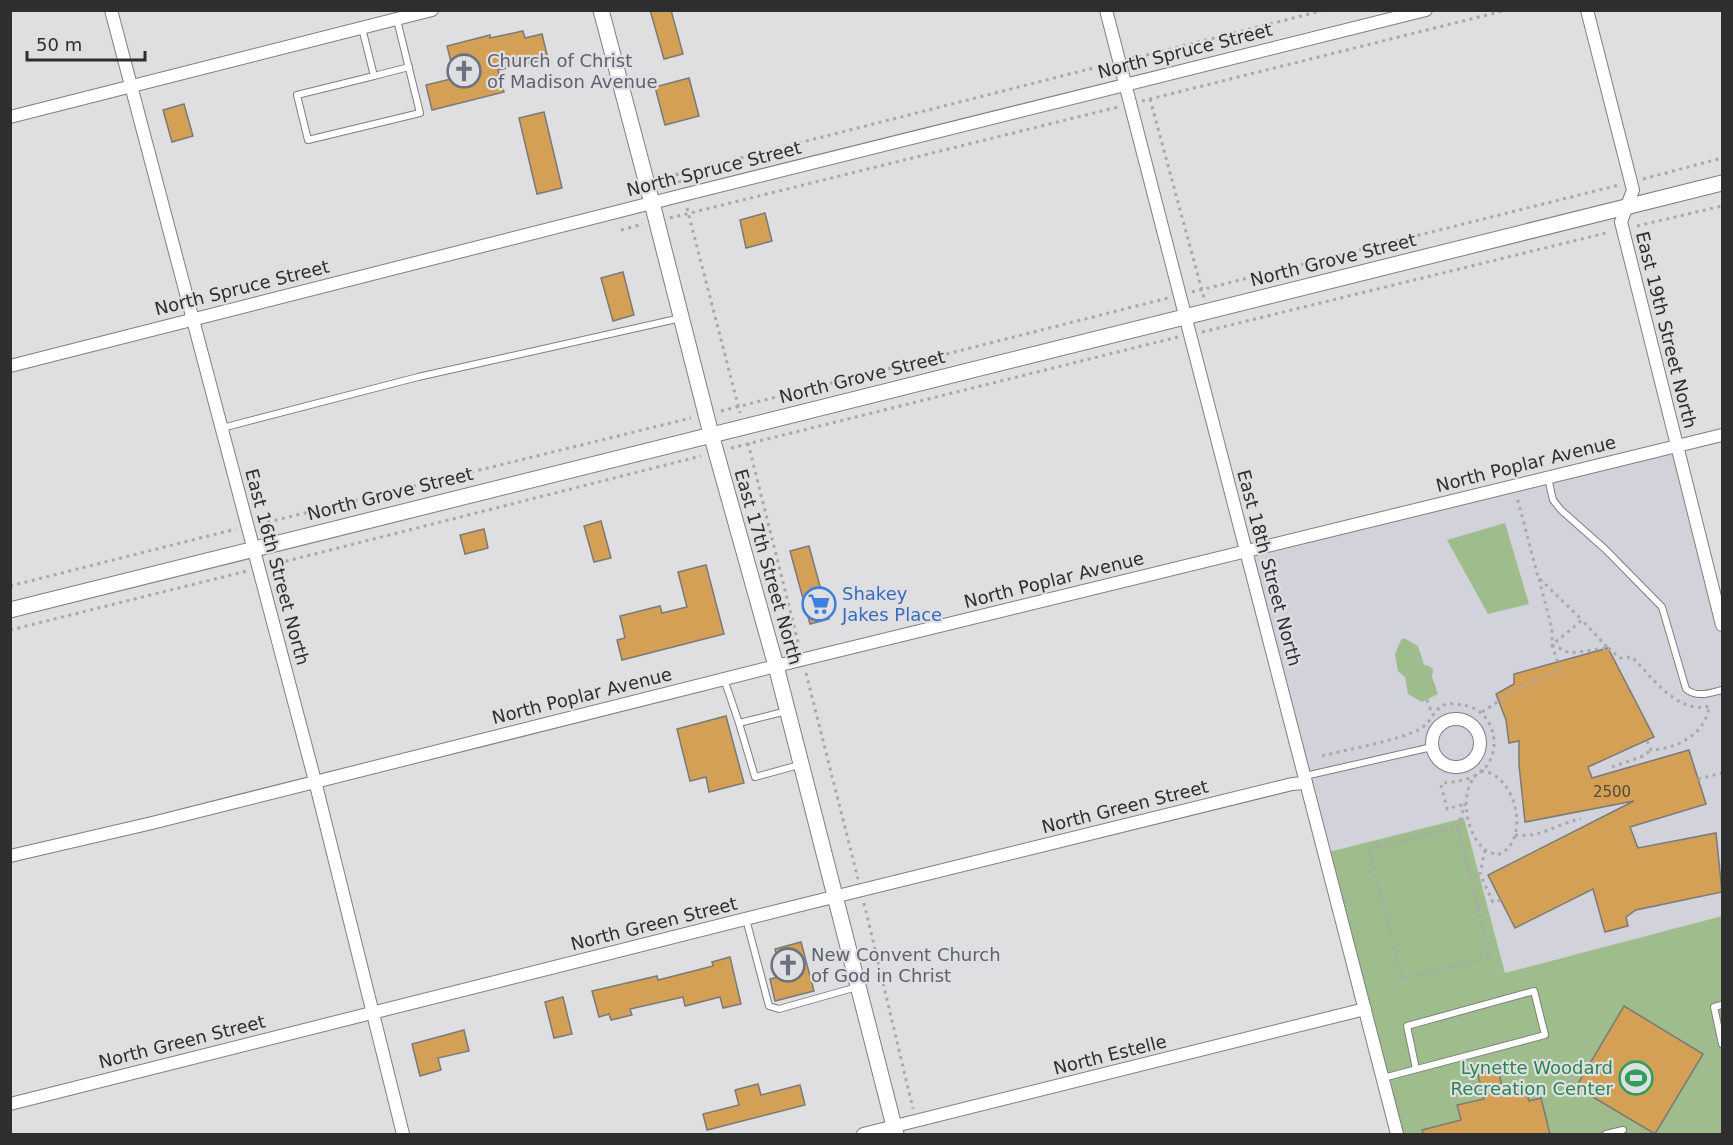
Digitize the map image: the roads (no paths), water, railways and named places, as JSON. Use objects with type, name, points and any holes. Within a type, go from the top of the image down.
[{"type":"street","name":"East 16th Street North","points":[[111,10],[315,781],[403,1134]]},
{"type":"street","points":[[10,117],[432,10]]},
{"type":"street","name":"East 17th Street North","points":[[601,10],[711,435],[788,711],[895,1131]]},
{"type":"street","name":"East 18th Street North","points":[[1106,10],[1397,1134]]},
{"type":"street","name":"North Spruce Street","points":[[10,366],[1426,10]]},
{"type":"street","name":"East 19th Street North","points":[[1587,10],[1633,190],[1621,222],[1722,625]]},
{"type":"street","name":"North Grove Street","points":[[10,610],[1722,183]]},
{"type":"street","name":"North Poplar Avenue","points":[[10,856],[152,824],[776,666],[1722,435]]},
{"type":"street","name":"North Green Street","points":[[10,1104],[1306,779]]},
{"type":"street","name":"North Estelle","points":[[863,1134],[895,1131],[1365,1009]]},
{"type":"lane","points":[[397,20],[409,67],[420,113],[308,140],[297,95],[409,67]]},
{"type":"lane","points":[[362,28],[374,76]]},
{"type":"lane","points":[[222,428],[418,376],[681,318]]},
{"type":"lane","points":[[1548,477],[1553,500],[1561,510],[1605,549],[1662,607],[1686,689],[1692,694],[1702,695],[1722,690]]},
{"type":"lane","points":[[724,679],[755,777],[801,765]]},
{"type":"lane","points":[[739,723],[788,711]]},
{"type":"lane","points":[[1306,779],[1432,747]]},
{"type":"lane","points":[[746,919],[769,1006],[779,1009],[858,987]]},
{"type":"lane","points":[[1383,1078],[1416,1070],[1545,1035],[1534,991],[1407,1026],[1416,1070]]},
{"type":"lane","points":[[1722,1005],[1714,1007],[1722,1044]]},
{"type":"lane","points":[[1606,1134],[1623,1130]]},
{"type":"place","name":"Church of Christ of Madison Avenue","points":[[464,71]]},
{"type":"place","name":"Shakey Jakes Place","points":[[819,604]]},
{"type":"place","name":"New Convent Church of God in Christ","points":[[788,965]]},
{"type":"place","name":"Lynette Woodard Recreation Center","points":[[1636,1078]]}]
